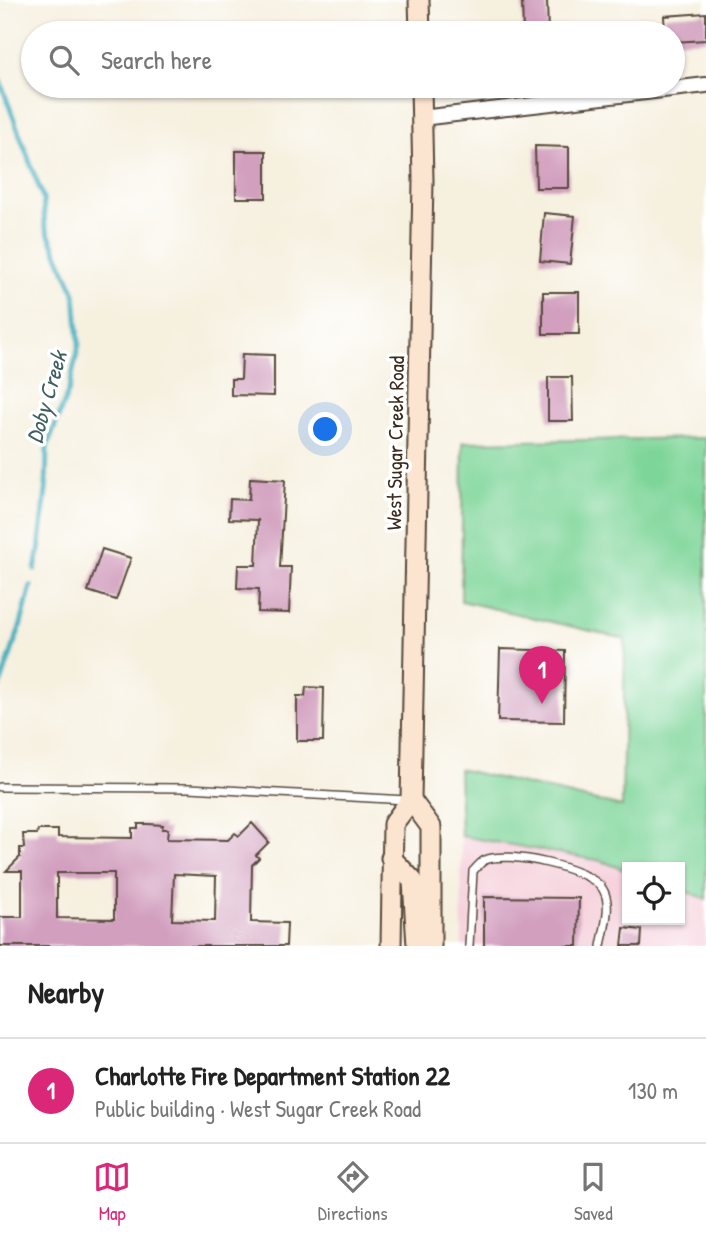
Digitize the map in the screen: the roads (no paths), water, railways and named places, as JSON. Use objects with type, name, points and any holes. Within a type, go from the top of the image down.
[{"type":"main road","points":[[419,0],[420,21]]},
{"type":"main road","name":"West Sugar Creek Road","points":[[411,800],[422,220],[421,98]]},
{"type":"main road","points":[[391,946],[393,824],[411,800],[431,827],[431,946]]},
{"type":"main road","points":[[391,858],[413,881],[417,946]]},
{"type":"street","points":[[685,87],[706,85]]},
{"type":"street","points":[[421,118],[594,98]]},
{"type":"lane","points":[[0,787],[189,788],[411,800]]},
{"type":"lane","points":[[469,946],[473,871],[484,860],[504,857],[533,859],[581,873],[602,888],[608,907],[601,946]]},
{"type":"waterway","name":"Doby Creek","points":[[0,81],[43,198],[45,226],[75,293],[79,344],[69,389],[47,447],[46,490],[35,569]]},
{"type":"waterway","name":"Doby Creek","points":[[0,686],[31,586]]},
{"type":"place","name":"Charlotte Fire Department Station 22","points":[[542,704]]}]
